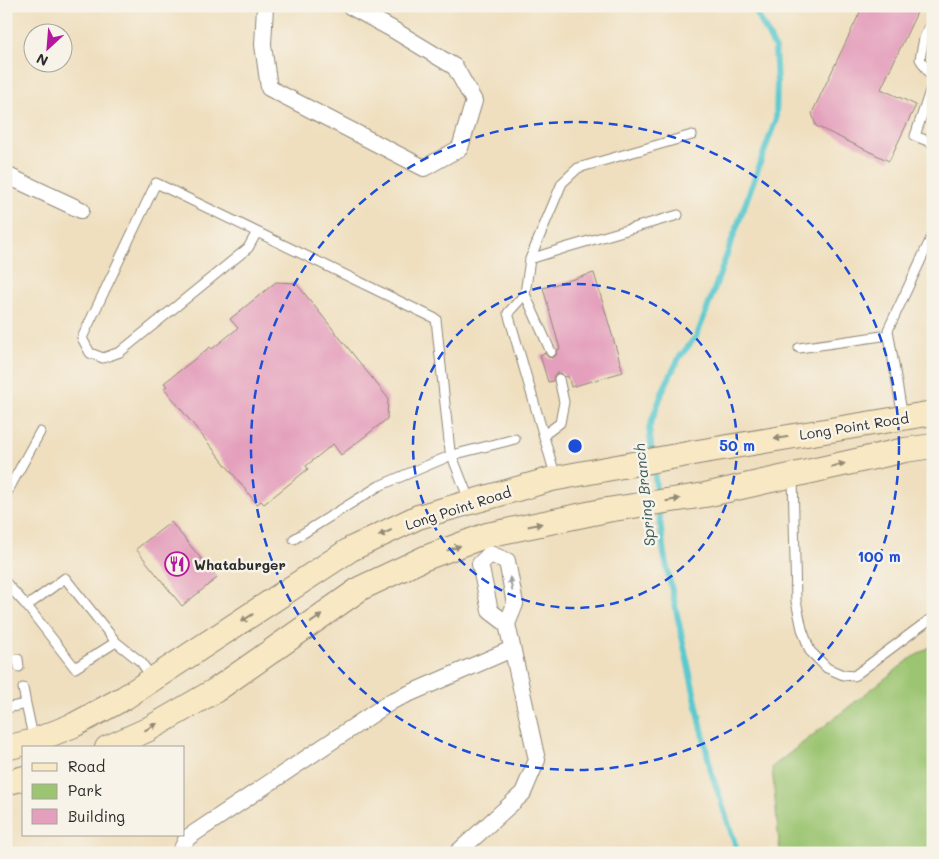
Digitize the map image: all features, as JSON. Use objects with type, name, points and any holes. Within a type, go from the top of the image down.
[{"type":"main road","name":"Long Point Road","points":[[6,748],[34,741],[74,725],[124,698],[351,549],[418,517],[556,478],[933,413]]},
{"type":"main road","points":[[111,746],[147,730],[216,690],[361,588],[425,558],[488,544],[607,510],[705,495],[905,450],[933,446]]},
{"type":"main road","points":[[470,502],[488,544]]},
{"type":"main road","points":[[6,783],[22,779]]},
{"type":"street","points":[[265,6],[263,45],[269,88],[424,168],[460,148],[474,101],[455,67],[350,6]]},
{"type":"street","points":[[6,175],[81,210]]},
{"type":"street","points":[[457,853],[523,793],[537,760],[507,624],[515,604],[507,561],[488,544],[480,564],[490,610],[507,624]]},
{"type":"street","points":[[180,853],[187,838],[392,701],[512,649]]},
{"type":"lane","points":[[933,19],[924,38],[920,59],[933,81],[915,136],[933,143]]},
{"type":"lane","points":[[551,352],[525,294],[530,259],[562,183],[578,168],[692,135]]},
{"type":"lane","points":[[256,232],[248,248],[120,352],[103,358],[90,353],[82,338],[156,183],[436,320],[449,442],[470,502]]},
{"type":"lane","points":[[530,259],[568,246],[678,215]]},
{"type":"lane","points":[[903,418],[888,330],[933,234]]},
{"type":"lane","points":[[525,294],[508,313],[556,478]]},
{"type":"lane","points":[[800,348],[889,336]]},
{"type":"lane","points":[[544,435],[560,423],[564,402],[559,379]]},
{"type":"lane","points":[[6,494],[40,432]]},
{"type":"lane","points":[[294,539],[379,486],[452,455],[515,439]]},
{"type":"lane","points":[[793,475],[796,601],[802,629],[810,651],[827,668],[843,676],[854,676],[933,617]]},
{"type":"lane","points":[[27,606],[65,578],[116,642],[141,662],[153,680]]},
{"type":"lane","points":[[6,583],[27,606],[75,668],[116,642]]},
{"type":"lane","points":[[6,661],[18,659],[19,667]]},
{"type":"lane","points":[[23,688],[34,741]]},
{"type":"lane","points":[[6,708],[26,704]]},
{"type":"green space","points":[[933,645],[933,853],[780,853],[772,767],[910,659]]},
{"type":"building","points":[[863,6],[920,6],[881,89],[916,105],[889,161],[816,126],[812,113]]},
{"type":"building","points":[[594,273],[623,372],[571,387],[568,376],[565,377],[561,373],[554,375],[553,381],[548,382],[540,355],[545,353],[548,357],[553,358],[557,350],[560,349],[543,288]]},
{"type":"building","points":[[276,282],[296,283],[388,398],[387,419],[341,455],[333,444],[306,466],[308,469],[264,504],[261,501],[257,504],[164,388],[167,386],[164,383],[238,328],[230,319]]},
{"type":"building","name":"Whataburger","points":[[171,522],[217,578],[182,606],[136,549]]},
{"type":"waterway","name":"Spring Branch","points":[[738,853],[711,771],[664,554],[649,428],[664,388],[679,358],[697,335],[776,119],[777,83],[775,48],[753,6]]},
{"type":"place","name":"Whataburger","points":[[177,564]]}]
